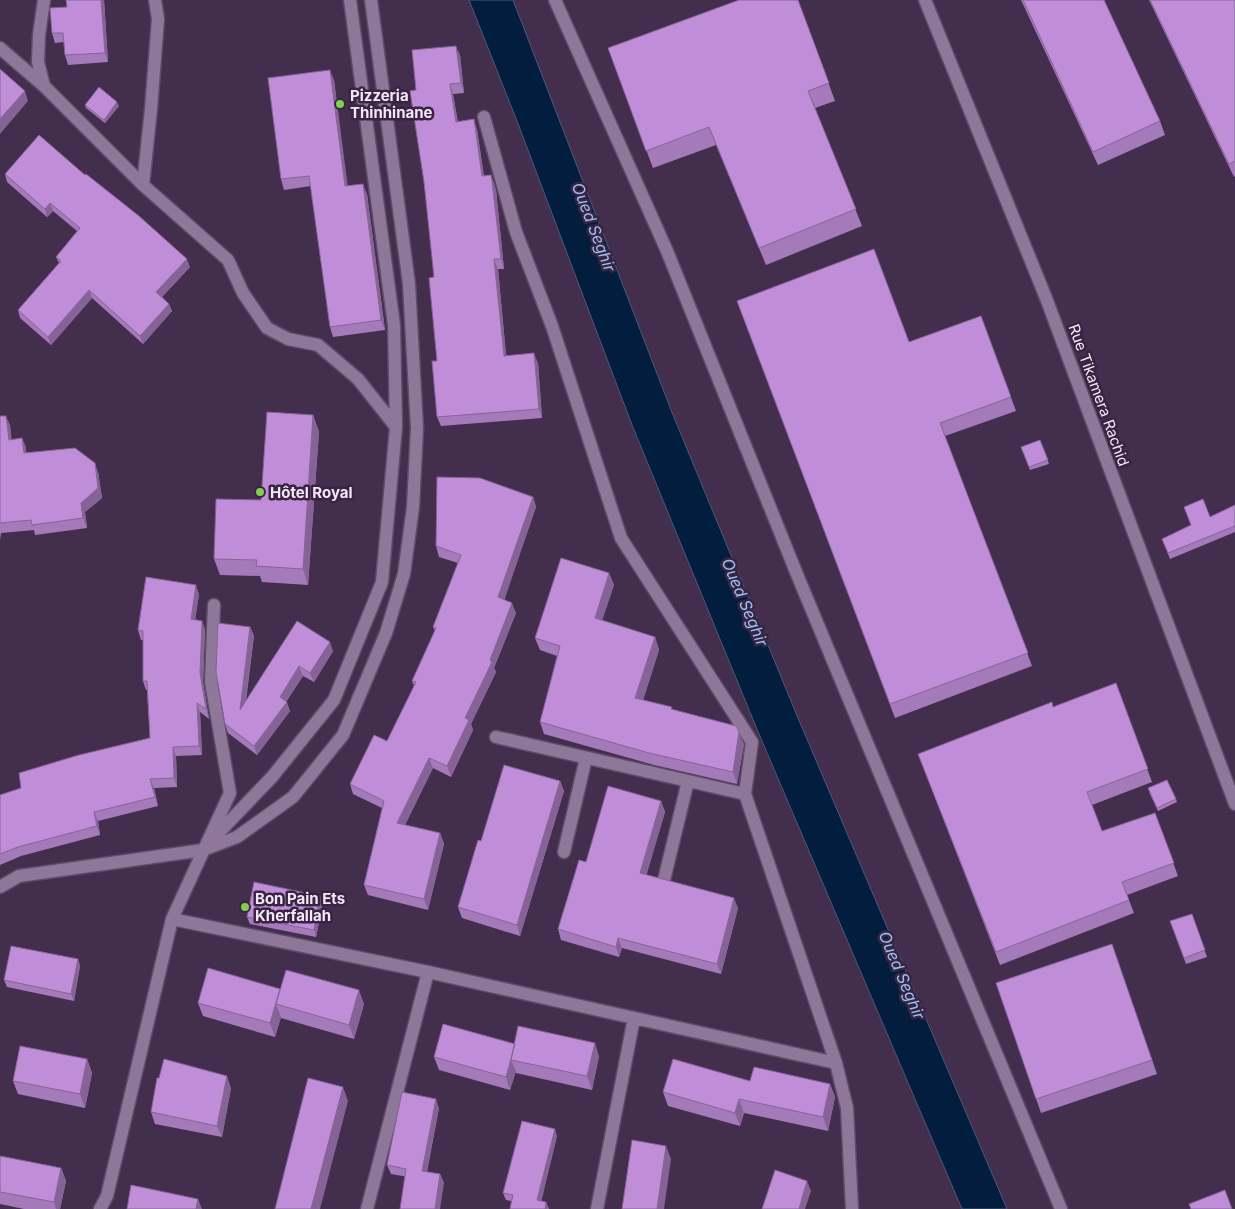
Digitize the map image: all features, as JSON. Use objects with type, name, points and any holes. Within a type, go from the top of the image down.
[{"type":"street","points":[[44,0],[39,36],[38,62],[44,86]]},
{"type":"street","points":[[143,185],[158,19],[155,0]]},
{"type":"street","points":[[203,850],[272,777],[334,700],[382,582],[396,427],[394,325],[350,0]]},
{"type":"street","points":[[0,887],[19,876],[203,850],[237,837],[293,797],[344,735],[386,633],[404,574],[413,507],[417,428],[409,284],[371,0]]},
{"type":"street","points":[[555,0],[667,251],[796,572],[1062,1209]]},
{"type":"street","name":"Rue Tikamera Rachid","points":[[925,0],[1046,298],[1235,804]]},
{"type":"street","points":[[0,48],[44,86],[143,185],[228,260],[244,293],[267,328],[288,339],[318,345],[358,380],[396,427]]},
{"type":"street","points":[[484,117],[516,232],[552,326],[621,538],[752,742],[745,794],[836,1063],[847,1108],[852,1209]]},
{"type":"street","points":[[100,1209],[107,1196],[172,919],[230,793],[211,682],[214,604]]},
{"type":"street","points":[[496,737],[745,794]]},
{"type":"street","points":[[564,852],[586,758]]},
{"type":"street","points":[[664,880],[688,781]]},
{"type":"street","points":[[172,919],[428,972],[836,1063]]},
{"type":"street","points":[[367,1209],[428,972]]},
{"type":"street","points":[[597,1209],[634,1018]]},
{"type":"water","name":"Oued Seghir","points":[[469,0],[513,0],[671,410],[798,718],[1007,1209],[962,1209],[759,734],[632,425]]},
{"type":"building","points":[[66,0],[101,0],[105,53],[65,55],[63,33],[52,33],[50,8],[67,7]]},
{"type":"building","points":[[739,0],[798,0],[829,83],[808,91],[856,209],[759,248],[709,127],[646,151],[608,48]]},
{"type":"building","points":[[1023,0],[1104,0],[1160,121],[1093,152]]},
{"type":"building","points":[[1150,0],[1235,0],[1235,161],[1229,164]]},
{"type":"building","points":[[456,46],[461,83],[450,84],[456,122],[474,119],[482,176],[491,175],[492,181],[501,259],[494,259],[504,356],[534,353],[539,409],[437,417],[432,361],[437,361],[429,278],[434,277],[424,182],[410,91],[416,90],[412,50]]},
{"type":"building","points":[[0,69],[25,91],[0,119]]},
{"type":"building","points":[[330,70],[345,186],[363,184],[381,320],[330,327],[309,176],[281,179],[268,78]]},
{"type":"building","points":[[99,87],[117,102],[104,120],[85,105]]},
{"type":"building","points":[[39,135],[85,175],[139,216],[187,259],[156,292],[169,304],[140,336],[89,290],[48,337],[18,310],[61,261],[56,257],[80,228],[50,203],[45,209],[5,174]]},
{"type":"building","points":[[874,249],[909,342],[981,316],[1011,397],[940,423],[1028,653],[890,704],[737,301]]},
{"type":"building","points":[[267,412],[313,415],[303,569],[256,566],[257,560],[214,559],[216,499],[261,500]]},
{"type":"building","points":[[0,416],[6,416],[9,440],[22,438],[24,453],[75,448],[95,463],[98,488],[81,503],[83,518],[32,525],[31,520],[0,523]]},
{"type":"building","points":[[1040,440],[1048,460],[1029,467],[1021,447]]},
{"type":"building","points":[[437,477],[480,478],[533,497],[498,597],[512,603],[490,660],[492,662],[465,718],[469,720],[447,766],[429,758],[397,823],[440,833],[424,899],[364,885],[384,801],[350,784],[374,735],[387,741],[416,682],[412,681],[436,628],[433,627],[461,555],[436,546]]},
{"type":"building","points":[[1203,499],[1210,517],[1235,505],[1235,526],[1168,553],[1162,539],[1191,525],[1184,507]]},
{"type":"building","points":[[561,558],[609,573],[595,618],[655,637],[635,698],[736,726],[739,732],[733,772],[649,753],[540,722],[560,646],[535,638]]},
{"type":"building","points":[[146,577],[196,585],[191,619],[202,621],[200,673],[206,709],[197,703],[199,746],[173,747],[174,778],[150,779],[155,797],[94,812],[97,826],[18,847],[0,854],[0,795],[21,788],[19,773],[79,755],[150,738],[147,681],[143,681],[143,631],[138,630]]},
{"type":"building","points":[[297,621],[330,642],[310,673],[299,666],[280,697],[287,702],[254,746],[225,724],[216,672],[218,623],[250,627],[240,710]]},
{"type":"building","points":[[1116,683],[1148,769],[1087,792],[1102,831],[1155,813],[1174,863],[1122,882],[1129,900],[996,952],[918,754],[1052,702],[1053,707]]},
{"type":"building","points":[[504,765],[560,781],[517,925],[458,907],[478,840],[481,841]]},
{"type":"building","points":[[1167,780],[1176,799],[1157,808],[1148,788]]},
{"type":"building","points":[[608,786],[661,801],[640,873],[734,898],[717,964],[618,938],[616,947],[558,929],[579,860],[586,862]]},
{"type":"building","points":[[254,882],[320,896],[314,930],[247,917]]},
{"type":"building","points":[[1192,914],[1205,950],[1184,958],[1170,921]]},
{"type":"building","points":[[1112,944],[1152,1060],[1036,1099],[996,983]]},
{"type":"building","points":[[11,946],[78,959],[71,994],[4,980]]},
{"type":"building","points":[[208,968],[280,989],[270,1023],[198,1003]]},
{"type":"building","points":[[286,970],[359,990],[349,1025],[276,1004]]},
{"type":"building","points":[[443,1024],[515,1044],[506,1077],[434,1057]]},
{"type":"building","points":[[518,1026],[595,1043],[587,1076],[511,1060]]},
{"type":"building","points":[[20,1046],[87,1059],[80,1094],[13,1081]]},
{"type":"building","points":[[164,1059],[227,1076],[217,1126],[151,1112],[157,1078],[159,1078]]},
{"type":"building","points":[[673,1059],[750,1081],[754,1067],[830,1084],[823,1117],[739,1099],[735,1113],[663,1092]]},
{"type":"building","points":[[308,1078],[343,1087],[311,1209],[275,1209]]},
{"type":"building","points":[[402,1092],[436,1099],[422,1171],[440,1174],[435,1209],[400,1209],[406,1169],[387,1165]]},
{"type":"building","points":[[522,1121],[555,1129],[537,1200],[546,1202],[545,1209],[510,1209],[513,1195],[503,1193]]},
{"type":"building","points":[[632,1140],[666,1146],[657,1209],[622,1209]]},
{"type":"building","points":[[0,1156],[61,1168],[54,1202],[0,1192]]},
{"type":"building","points":[[775,1170],[807,1181],[799,1209],[762,1209]]},
{"type":"building","points":[[131,1185],[198,1199],[196,1209],[127,1209]]},
{"type":"building","points":[[1225,1190],[1232,1209],[1191,1209],[1189,1204]]},
{"type":"place","name":"Pizzeria Thinhinane","points":[[340,104]]},
{"type":"place","name":"Hôtel Royal","points":[[260,492]]},
{"type":"place","name":"Bon Pain Ets Kherfallah","points":[[245,907]]}]
